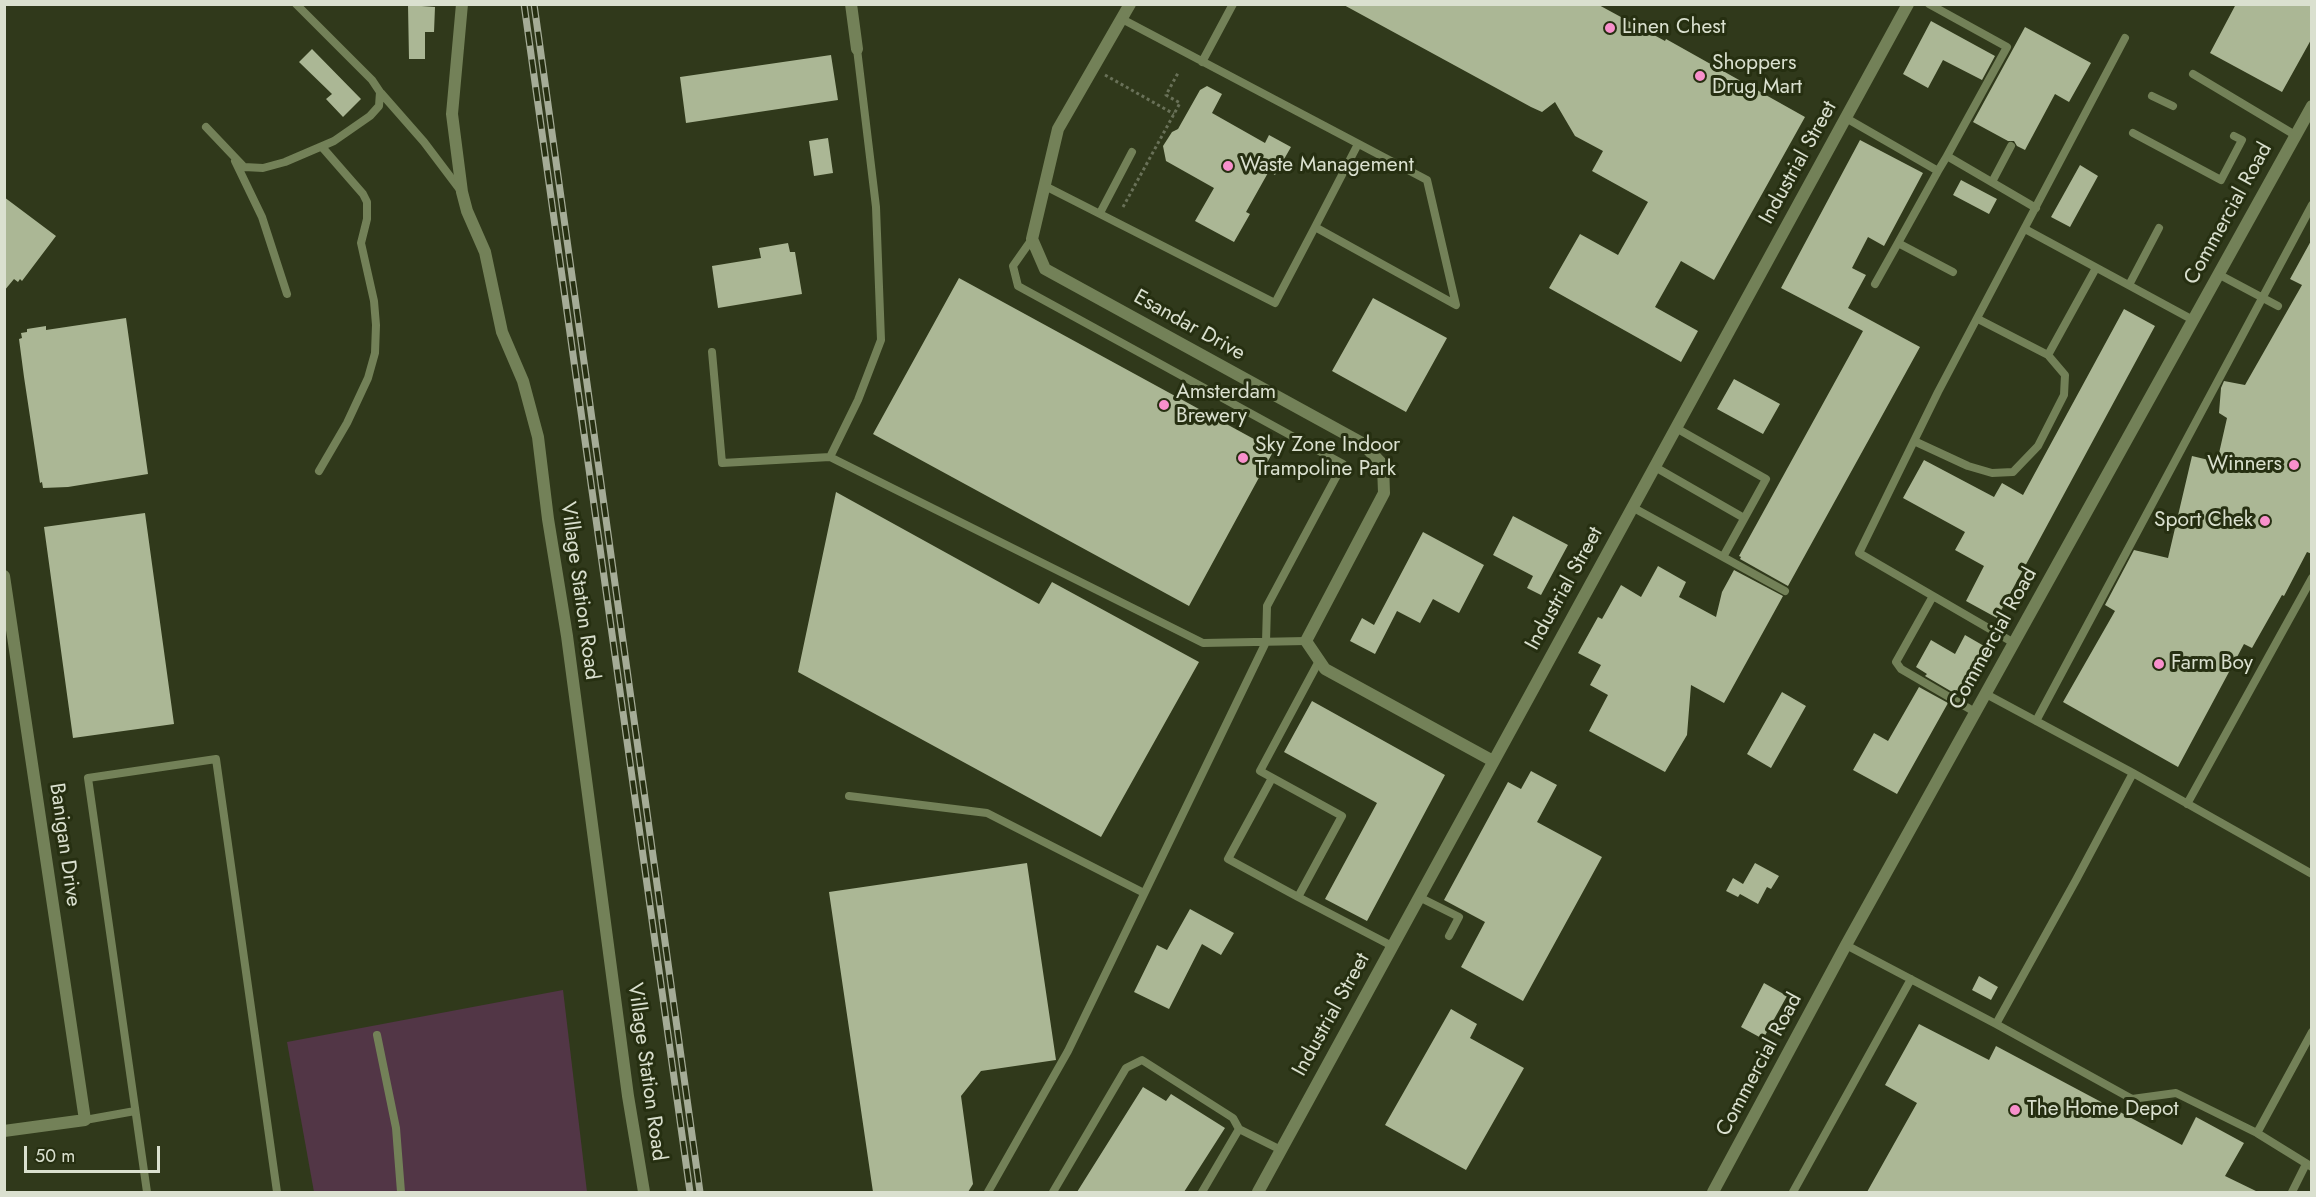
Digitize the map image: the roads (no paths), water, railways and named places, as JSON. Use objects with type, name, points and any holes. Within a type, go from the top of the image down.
[{"type":"street","name":"Village Station Road","points":[[462,4],[452,114],[462,192],[466,211],[485,252],[502,332],[523,381],[538,437],[548,519],[567,636],[628,1096],[644,1192]]},
{"type":"street","points":[[851,4],[857,49]]},
{"type":"street","points":[[1032,240],[1058,129],[1130,4]]},
{"type":"street","name":"Industrial Street","points":[[1258,1192],[1908,4]]},
{"type":"street","name":"Commercial Road","points":[[1713,1192],[1846,945],[2312,106]]},
{"type":"street","name":"Esandar Drive","points":[[1032,240],[1045,269],[1362,443],[1383,465],[1384,493],[1306,641]]},
{"type":"street","name":"Banigan Drive","points":[[4,576],[85,1120]]},
{"type":"street","points":[[1306,641],[1325,669],[1493,761]]},
{"type":"street","points":[[4,1131],[85,1120]]},
{"type":"lane","points":[[296,4],[369,76],[462,192]]},
{"type":"lane","points":[[1202,62],[1233,4]]},
{"type":"lane","points":[[1875,284],[2007,46],[1929,4]]},
{"type":"lane","points":[[1122,19],[1427,180],[1456,305],[1315,227]]},
{"type":"lane","points":[[2014,643],[1859,553],[1914,441],[2125,38]]},
{"type":"lane","points":[[830,457],[858,400],[881,340],[876,207],[857,49]]},
{"type":"lane","points":[[2193,74],[2295,135]]},
{"type":"lane","points":[[207,127],[244,167],[261,168],[281,164],[340,138],[370,116],[379,106],[380,92]]},
{"type":"lane","points":[[2152,96],[2173,106]]},
{"type":"lane","points":[[1846,118],[1938,171]]},
{"type":"lane","points":[[2133,133],[2221,180],[2242,140],[2234,136]]},
{"type":"lane","points":[[1045,186],[1275,303],[1358,144]]},
{"type":"lane","points":[[1992,182],[2011,146]]},
{"type":"lane","points":[[319,471],[347,423],[370,372],[375,353],[376,325],[374,301],[361,243],[367,219],[367,202],[364,195],[322,147]]},
{"type":"lane","points":[[230,151],[262,217],[287,294]]},
{"type":"lane","points":[[1100,213],[1132,152]]},
{"type":"lane","points":[[1947,156],[2036,208]]},
{"type":"lane","points":[[2036,720],[2312,205]]},
{"type":"lane","points":[[2128,285],[2159,228]]},
{"type":"lane","points":[[2025,229],[2193,320]]},
{"type":"lane","points":[[988,1192],[1068,1051],[1266,642],[1266,606],[1343,464],[1018,286],[1013,266],[1032,240]]},
{"type":"lane","points":[[1898,243],[1953,272]]},
{"type":"lane","points":[[2048,355],[2096,268]]},
{"type":"lane","points":[[2218,274],[2278,306]]},
{"type":"lane","points":[[1914,441],[1968,466],[1992,472],[2013,472],[2038,446],[2064,395],[2065,375],[2048,355],[1978,320]]},
{"type":"lane","points":[[712,352],[722,463],[830,457],[1203,643],[1306,641]]},
{"type":"lane","points":[[1676,428],[1766,479],[1723,557]]},
{"type":"lane","points":[[1655,467],[1744,518]]},
{"type":"lane","points":[[1632,507],[1785,591]]},
{"type":"lane","points":[[2187,804],[2312,578]]},
{"type":"lane","points":[[1933,596],[1896,662],[1901,669],[1976,712]]},
{"type":"lane","points":[[1298,897],[1342,816],[1260,771],[1319,661]]},
{"type":"lane","points":[[1986,694],[2133,773],[2312,874]]},
{"type":"lane","points":[[147,1192],[88,778],[216,759],[277,1192]]},
{"type":"lane","points":[[1996,1024],[2133,773]]},
{"type":"lane","points":[[1272,778],[1228,859],[1392,946]]},
{"type":"lane","points":[[849,796],[987,813],[1144,893]]},
{"type":"lane","points":[[1419,897],[1459,917],[1449,936]]},
{"type":"lane","points":[[1846,945],[2132,1099],[2176,1093],[2257,1132],[2309,1165],[2292,1192]]},
{"type":"lane","points":[[1792,1192],[1911,979]]},
{"type":"lane","points":[[2257,1132],[2312,1032]]},
{"type":"lane","points":[[377,1035],[396,1128],[401,1192]]},
{"type":"lane","points":[[1053,1192],[1126,1068],[1142,1060],[1233,1118],[1239,1129],[1281,1150]]},
{"type":"lane","points":[[85,1120],[135,1112]]},
{"type":"lane","points":[[1202,1192],[1239,1129]]},
{"type":"railway","points":[[524,4],[690,1192]]},
{"type":"railway","points":[[534,4],[700,1192]]},
{"type":"place","name":"Linen Chest","points":[[1610,28]]},
{"type":"place","name":"Shoppers Drug Mart","points":[[1700,76]]},
{"type":"place","name":"Waste Management","points":[[1228,166]]},
{"type":"place","name":"Amsterdam Brewery","points":[[1164,405]]},
{"type":"place","name":"Sky Zone Indoor Trampoline Park","points":[[1243,458]]},
{"type":"place","name":"Winners","points":[[2294,465]]},
{"type":"place","name":"Sport Chek","points":[[2265,521]]},
{"type":"place","name":"Farm Boy","points":[[2159,664]]},
{"type":"place","name":"The Home Depot","points":[[2015,1110]]}]
